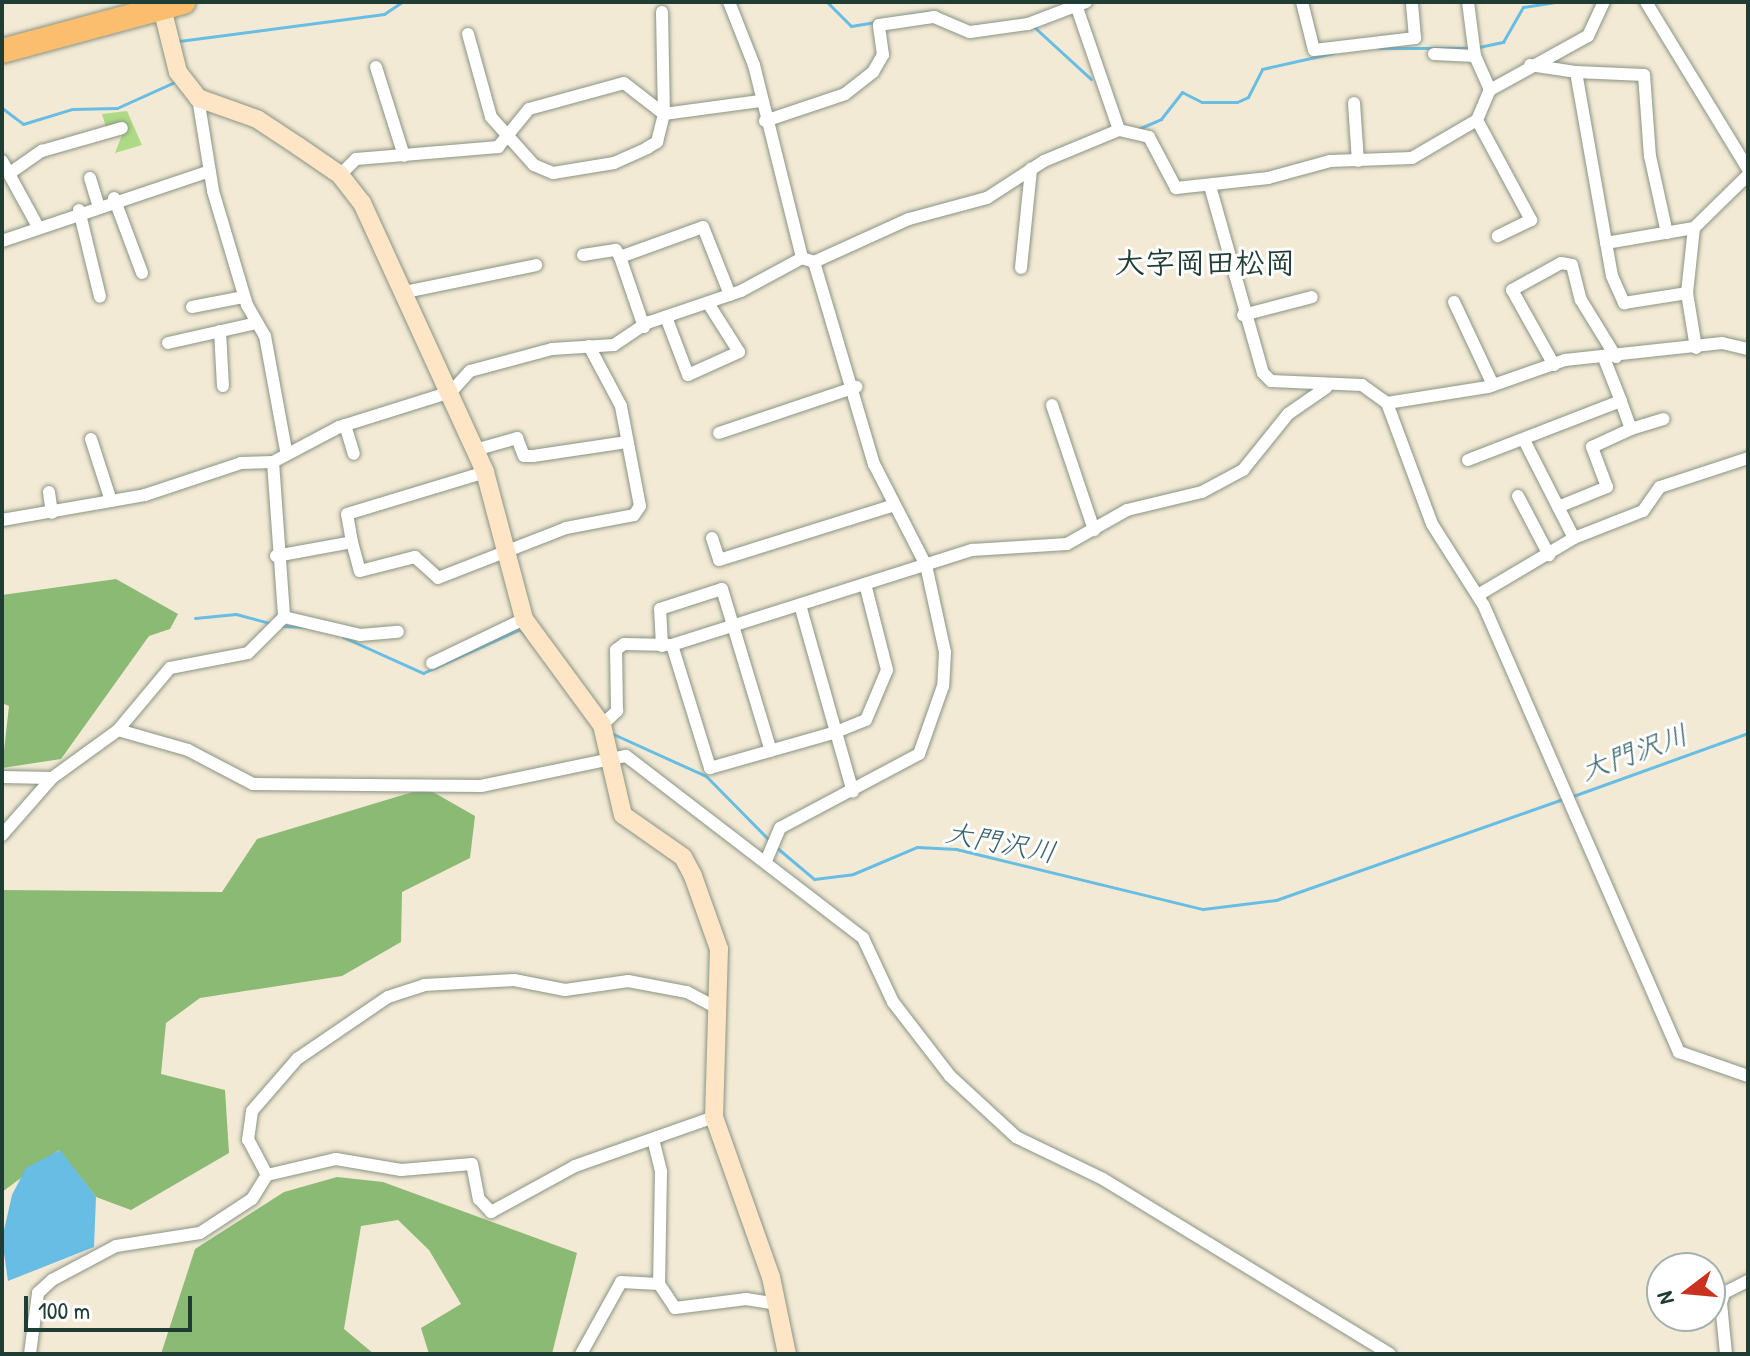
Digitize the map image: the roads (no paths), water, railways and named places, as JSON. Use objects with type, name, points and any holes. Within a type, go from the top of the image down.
[{"type":"highway","points":[[2,51],[169,4]]},
{"type":"street","points":[[729,2],[808,260],[856,387],[874,464],[926,565],[945,652],[936,720],[919,754],[777,834],[769,852]]},
{"type":"street","points":[[1302,2],[1314,50],[1415,38],[1412,2]]},
{"type":"street","points":[[1468,2],[1475,51],[1490,90]]},
{"type":"street","points":[[2,520],[111,501],[241,463],[273,462],[286,450],[345,425],[451,392],[470,371],[589,346],[614,345],[666,317],[730,295],[909,219],[987,198],[1031,169],[1119,130],[1149,137],[1176,188],[1210,186],[1358,161],[1427,153],[1477,120],[1490,90],[1530,65],[1588,36],[1604,2]]},
{"type":"street","points":[[1646,2],[1748,169]]},
{"type":"street","points":[[169,4],[178,72],[198,98],[210,171],[244,297],[257,323],[286,450]]},
{"type":"street","points":[[765,121],[845,94],[873,72],[883,55],[879,25],[925,17],[963,32],[1030,23],[1043,8],[1081,4],[1119,130]]},
{"type":"street","points":[[468,34],[491,117],[512,135],[534,165],[568,174],[657,142],[664,114],[662,12]]},
{"type":"street","points":[[1434,54],[1475,51]]},
{"type":"street","points":[[1530,65],[1576,72],[1644,75],[1650,156],[1667,233]]},
{"type":"street","points":[[376,67],[404,156]]},
{"type":"street","points":[[1576,72],[1606,243],[1624,303],[1687,293]]},
{"type":"street","points":[[340,175],[356,159],[498,147],[512,135],[529,109],[624,83],[664,114],[760,101]]},
{"type":"street","points":[[198,98],[257,119],[340,175],[405,292],[485,472],[503,552],[524,619],[602,725],[615,758],[623,815],[683,857],[693,876],[719,949],[714,1117],[778,1304],[787,1354]]},
{"type":"street","points":[[1354,103],[1358,161]]},
{"type":"street","points":[[1477,120],[1531,220],[1498,236]]},
{"type":"street","points":[[10,173],[42,151],[122,128]]},
{"type":"street","points":[[2,161],[37,225]]},
{"type":"street","points":[[1021,268],[1031,169]]},
{"type":"street","points":[[2,241],[114,198],[210,171]]},
{"type":"street","points":[[1606,243],[1694,228],[1748,175]]},
{"type":"street","points":[[90,178],[98,204]]},
{"type":"street","points":[[1210,186],[1243,315],[1271,381],[1327,387],[1362,385],[1387,403],[1432,524],[1478,595],[1679,1052],[1748,1076]]},
{"type":"street","points":[[114,198],[142,273]]},
{"type":"street","points":[[79,210],[100,297]]},
{"type":"street","points":[[620,257],[703,227],[730,295]]},
{"type":"street","points":[[1694,228],[1687,293],[1696,348]]},
{"type":"street","points":[[583,255],[616,250],[644,327]]},
{"type":"street","points":[[1554,365],[1512,290],[1561,263],[1572,265],[1581,300],[1610,358],[1631,429]]},
{"type":"street","points":[[405,292],[536,265]]},
{"type":"street","points":[[192,307],[244,297]]},
{"type":"street","points":[[1243,315],[1312,297]]},
{"type":"street","points":[[1454,302],[1493,385]]},
{"type":"street","points":[[666,317],[688,375],[739,352],[708,303]]},
{"type":"street","points":[[168,343],[257,323]]},
{"type":"street","points":[[220,331],[223,386]]},
{"type":"street","points":[[1387,403],[1493,385],[1554,365],[1722,343],[1748,349]]},
{"type":"street","points":[[485,472],[347,514],[360,571],[415,557],[426,562],[431,579],[575,525],[634,515],[640,506],[616,388],[589,346]]},
{"type":"street","points":[[719,433],[856,387]]},
{"type":"street","points":[[602,725],[617,711],[616,650],[667,646],[926,565],[1000,546],[1067,544],[1127,510],[1202,492],[1243,470],[1288,414],[1327,387]]},
{"type":"street","points":[[1468,460],[1621,401]]},
{"type":"street","points":[[1052,405],[1094,530]]},
{"type":"street","points":[[1558,507],[1607,487],[1592,447],[1631,429],[1664,419]]},
{"type":"street","points":[[345,425],[354,454]]},
{"type":"street","points":[[475,450],[517,438],[524,456],[627,442]]},
{"type":"street","points":[[91,439],[111,501]]},
{"type":"street","points":[[1524,440],[1574,538]]},
{"type":"street","points":[[1478,595],[1574,538],[1643,511],[1660,487],[1748,458]]},
{"type":"street","points":[[273,462],[276,556],[284,617]]},
{"type":"street","points":[[49,492],[52,513]]},
{"type":"street","points":[[1518,496],[1549,555]]},
{"type":"street","points":[[712,538],[719,560],[895,505]]},
{"type":"street","points":[[276,556],[352,542]]},
{"type":"street","points":[[771,751],[722,589],[660,609],[667,646],[710,768],[771,751],[836,732],[866,720],[887,670],[865,584]]},
{"type":"street","points":[[800,605],[853,792]]},
{"type":"street","points":[[284,617],[360,635],[398,632]]},
{"type":"street","points":[[2,835],[52,778],[118,730],[170,668],[248,653],[284,617]]},
{"type":"street","points":[[432,663],[524,619]]},
{"type":"street","points":[[118,730],[188,750],[253,784],[367,780],[443,789],[626,756],[769,852],[792,887],[863,938],[893,1002],[950,1076],[1016,1137],[1103,1179],[1390,1354]]},
{"type":"street","points":[[2,777],[52,778]]},
{"type":"street","points":[[267,1175],[246,1123],[269,1086],[297,1059],[403,990],[514,980],[565,990],[628,981],[687,992],[717,1008]]},
{"type":"street","points":[[30,1354],[35,1303],[52,1280],[116,1246],[200,1233],[252,1199],[267,1175],[336,1159],[401,1170],[472,1164],[479,1199],[491,1212],[575,1166],[714,1117]]},
{"type":"street","points":[[653,1139],[661,1172],[659,1284],[675,1308],[746,1299],[778,1304]]},
{"type":"street","points":[[1726,1354],[1721,1303],[1724,1293],[1748,1281]]},
{"type":"street","points":[[581,1354],[621,1282],[659,1284]]},
{"type":"water","points":[[60,1150],[96,1197],[94,1247],[8,1281],[2,1239],[12,1195],[26,1168]]},
{"type":"waterway","points":[[179,41],[384,14],[402,2]]},
{"type":"waterway","points":[[827,2],[851,26],[876,22]]},
{"type":"waterway","points":[[1479,47],[1503,42],[1523,7],[1554,2]]},
{"type":"waterway","points":[[903,16],[927,12]]},
{"type":"waterway","points":[[975,26],[1010,21]]},
{"type":"waterway","points":[[1032,25],[1091,79]]},
{"type":"waterway","points":[[1379,48],[1471,48]]},
{"type":"waterway","points":[[1138,129],[1161,119],[1182,92],[1202,102],[1237,102],[1248,97],[1262,69],[1333,53]]},
{"type":"waterway","points":[[2,108],[23,124],[72,109],[117,108],[177,81]]},
{"type":"waterway","name":"大門沢川","points":[[195,618],[236,614],[273,624]]},
{"type":"waterway","name":"大門沢川","points":[[281,626],[305,627]]},
{"type":"waterway","name":"大門沢川","points":[[343,637],[423,673],[520,629],[526,636]]},
{"type":"waterway","name":"大門沢川","points":[[611,733],[706,776],[771,842]]},
{"type":"waterway","name":"大門沢川","points":[[1573,796],[1748,733]]},
{"type":"waterway","name":"大門沢川","points":[[776,847],[814,879],[853,874],[917,847],[956,849],[1203,909],[1276,900],[1566,798]]},
{"type":"district","name":"大字岡田松岡","points":[[1205,262]]}]
